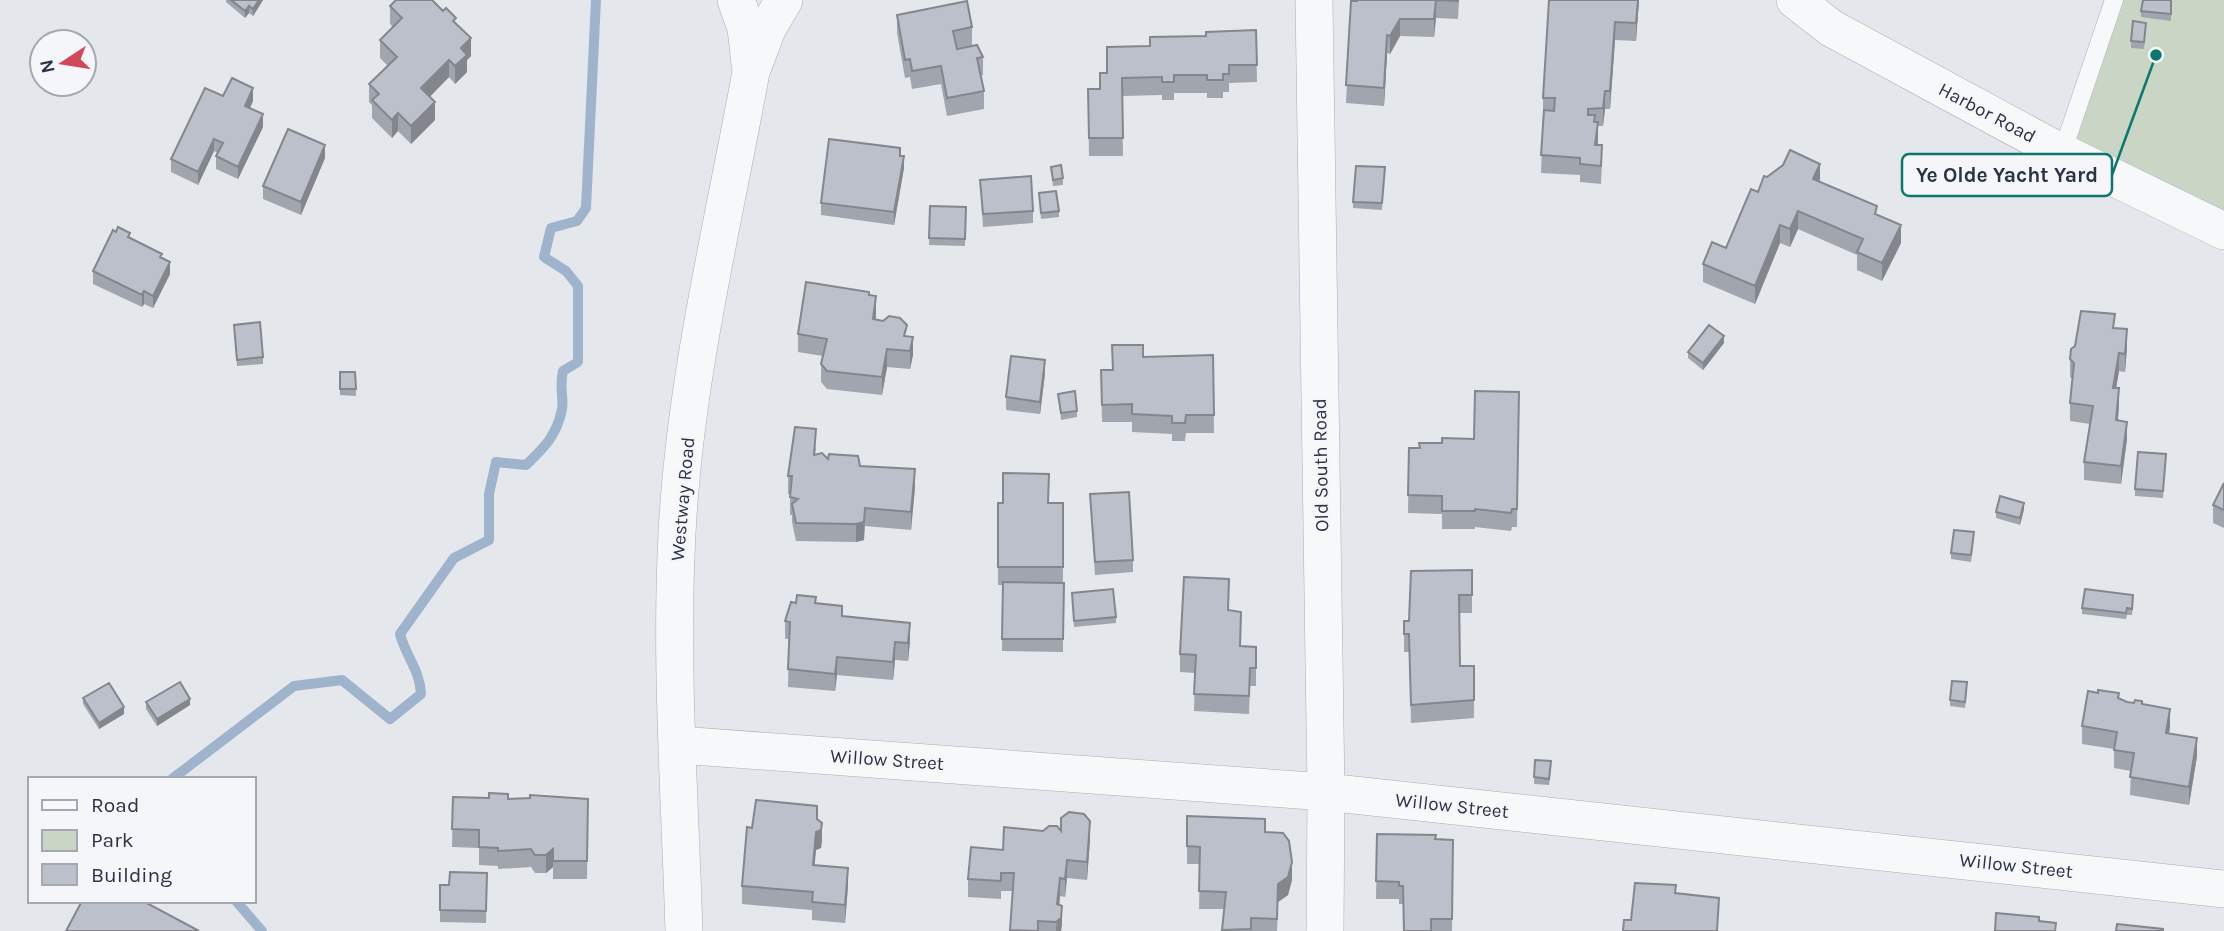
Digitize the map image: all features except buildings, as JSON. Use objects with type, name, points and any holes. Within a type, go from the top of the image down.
[{"type":"street","name":"Westway Road","points":[[736,0],[746,28],[751,72]]},
{"type":"street","name":"Westway Road","points":[[684,931],[674,657],[677,531],[696,365],[751,72],[768,27],[784,0]]},
{"type":"street","name":"Old South Road","points":[[1314,0],[1326,792],[1325,931]]},
{"type":"street","name":"Harbor Road","points":[[1795,0],[1831,28],[2062,153],[2224,231]]},
{"type":"street","name":"Willow Street","points":[[679,745],[1326,792],[2224,889]]},
{"type":"lane","points":[[2062,153],[2114,0]]},
{"type":"green space","points":[[2104,0],[2224,0],[2224,214],[2063,138]]},
{"type":"waterway","points":[[175,777],[294,686],[342,680],[390,719],[421,694],[418,678],[400,634],[454,558],[489,540],[489,494],[496,462],[526,465],[544,447],[560,418],[563,371],[578,362],[578,286],[566,271],[544,257],[551,228],[577,221],[586,208],[596,0]]},
{"type":"waterway","points":[[238,903],[262,931]]},
{"type":"place","name":"Ye Olde Yacht Yard","points":[[2156,55]]}]
